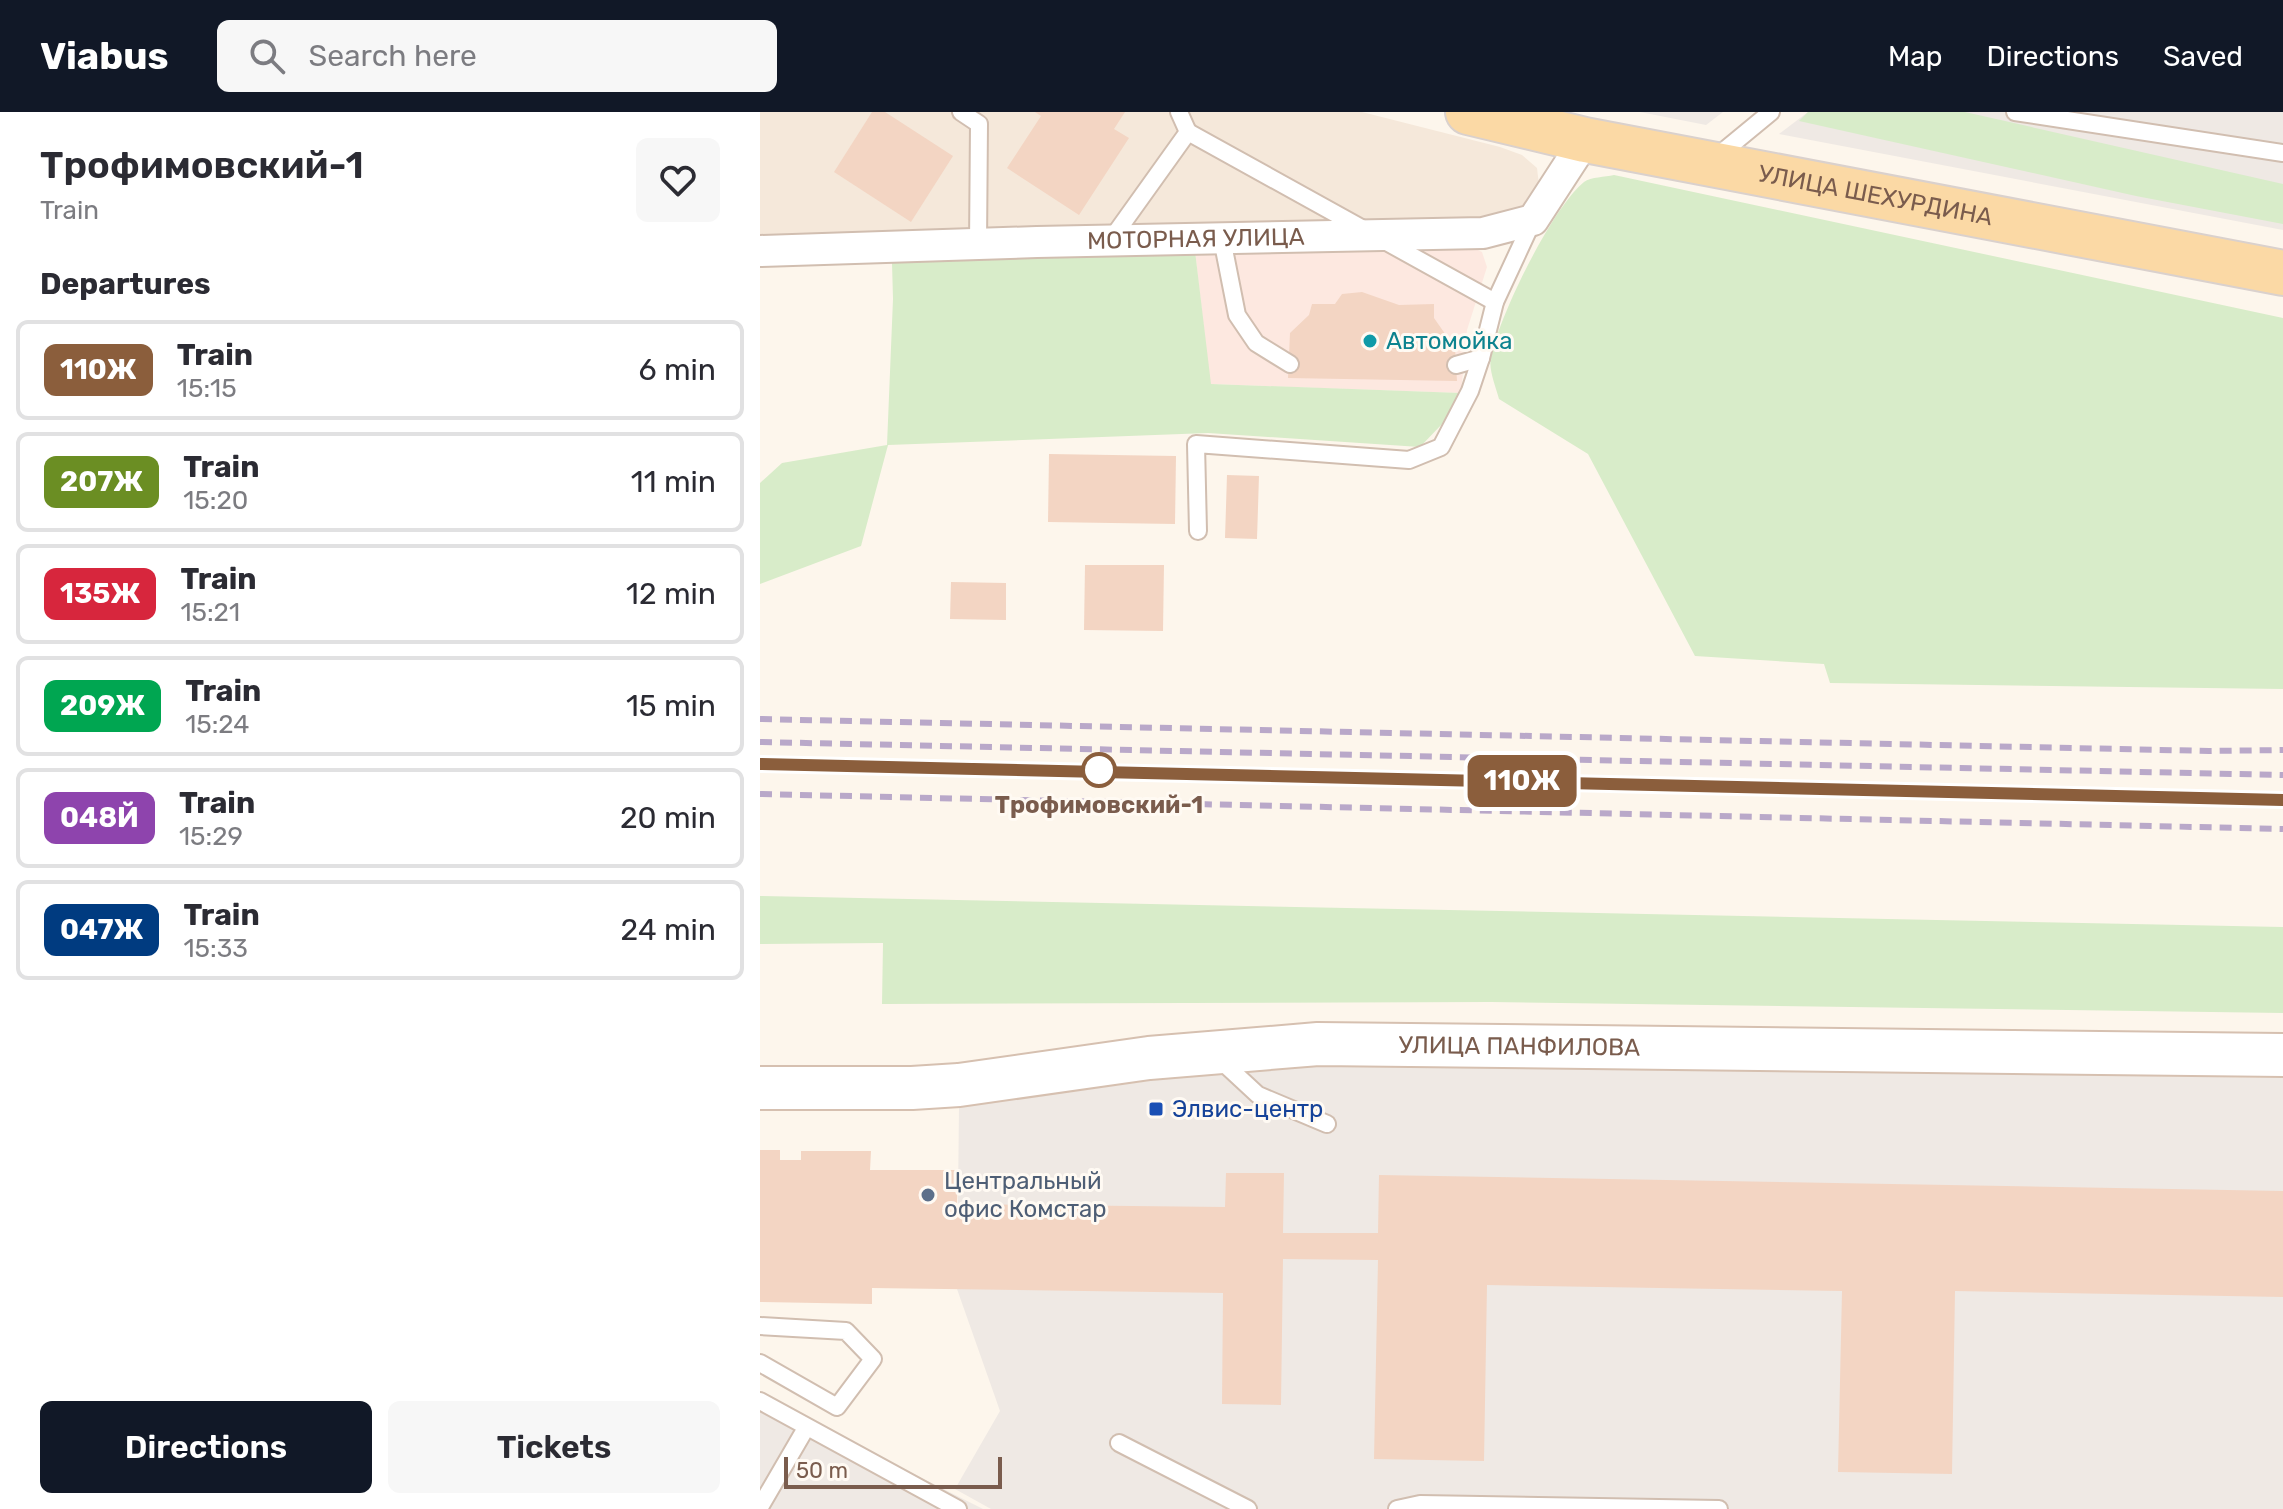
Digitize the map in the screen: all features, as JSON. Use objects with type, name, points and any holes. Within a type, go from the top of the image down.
[{"type":"main road","name":"УЛИЦА ШЕХУРДИНА","points":[[1468,112],[1585,140],[2283,273]]},
{"type":"main road","name":"УЛИЦА ПАНФИЛОВА","points":[[760,1088],[959,1085],[1149,1058],[1348,1044],[2283,1055]]},
{"type":"street","points":[[1533,220],[1585,140]]},
{"type":"street","name":"МОТОРНАЯ УЛИЦА","points":[[760,251],[1483,233],[1533,220]]},
{"type":"lane","points":[[961,112],[979,124],[978,245]]},
{"type":"lane","points":[[1179,112],[1188,132],[1495,302]]},
{"type":"lane","points":[[1709,164],[1771,112]]},
{"type":"lane","points":[[2015,112],[2283,153]]},
{"type":"lane","points":[[1110,241],[1188,132]]},
{"type":"lane","points":[[1198,531],[1196,444],[1409,460],[1441,447],[1470,391],[1495,302],[1533,220]]},
{"type":"lane","points":[[1222,239],[1237,315],[1256,343],[1290,364]]},
{"type":"lane","points":[[1456,365],[1481,358]]},
{"type":"lane","points":[[1213,1053],[1258,1095],[1327,1124]]},
{"type":"lane","points":[[760,1326],[846,1331],[873,1359],[837,1407],[760,1363]]},
{"type":"lane","points":[[760,1401],[958,1509]]},
{"type":"lane","points":[[760,1507],[806,1428]]},
{"type":"lane","points":[[1119,1443],[1248,1509]]},
{"type":"lane","points":[[1397,1509],[1420,1504],[1719,1509]]},
{"type":"shaded area","points":[[760,112],[1362,112],[1522,155],[1537,168],[1539,185],[1521,210],[1493,217],[760,236]]},
{"type":"shaded area","points":[[1640,112],[1723,112],[1706,125]]},
{"type":"shaded area","points":[[1808,112],[2283,112],[2283,230],[1779,134]]},
{"type":"shaded area","points":[[1464,243],[1482,252],[1487,267],[1467,330],[1461,393],[1210,384],[1195,251]]},
{"type":"shaded area","points":[[1279,1063],[2283,1078],[2283,1509],[991,1509],[955,1489],[1000,1411],[957,1289],[959,1107]]},
{"type":"shaded area","points":[[760,1393],[809,1421],[983,1509],[760,1509]]},
{"type":"green space","points":[[1808,112],[1965,112],[2283,184],[2283,224],[2136,196],[1799,121]]},
{"type":"green space","points":[[1614,175],[2283,318],[2283,689],[1830,683],[1824,664],[1695,656],[1588,454],[1499,399],[1491,372],[1491,357],[1504,316],[1528,264],[1557,215],[1584,182]]},
{"type":"green space","points":[[1195,251],[1211,384],[1461,393],[1443,423],[1420,447],[1208,433],[888,445],[861,546],[760,584],[760,483],[782,463],[887,445],[892,263]]},
{"type":"green space","points":[[760,896],[2283,927],[2283,1013],[1491,1002],[882,1004],[883,943],[760,944]]},
{"type":"building","points":[[872,112],[885,112],[953,156],[911,222],[834,172]]},
{"type":"building","points":[[1035,112],[1125,112],[1114,129],[1129,138],[1079,215],[1007,168],[1041,116]]},
{"type":"building","name":"Автомойка","points":[[1362,292],[1399,305],[1434,304],[1434,318],[1455,348],[1457,381],[1288,378],[1290,333],[1309,315],[1312,304],[1335,304],[1342,294]]},
{"type":"building","points":[[1049,454],[1176,456],[1175,524],[1048,522]]},
{"type":"building","points":[[1227,475],[1259,476],[1257,539],[1225,538]]},
{"type":"building","points":[[1085,565],[1164,565],[1163,631],[1084,630]]},
{"type":"building","points":[[951,582],[1006,583],[1006,620],[950,619]]},
{"type":"building","points":[[760,1150],[780,1150],[780,1160],[801,1160],[801,1151],[871,1151],[870,1170],[958,1170],[957,1204],[1225,1207],[1226,1173],[1284,1173],[1283,1233],[1378,1233],[1379,1175],[2283,1191],[2283,1297],[1955,1291],[1952,1474],[1838,1472],[1842,1291],[1487,1285],[1484,1461],[1374,1459],[1378,1260],[1283,1259],[1281,1405],[1222,1404],[1223,1293],[872,1288],[872,1304],[760,1302]]},
{"type":"railway","points":[[760,719],[2209,751],[2283,750]]},
{"type":"railway","points":[[760,742],[2283,775]]},
{"type":"railway","points":[[760,764],[2283,800]]},
{"type":"railway","points":[[760,794],[2283,829]]},
{"type":"train","name":"110Ж","points":[[760,764],[2283,800]]},
{"type":"place","name":"Автомойка","points":[[1370,341]]},
{"type":"place","name":"Трофимовский-1","points":[[1099,770]]},
{"type":"place","name":"Элвис-центр","points":[[1156,1109]]},
{"type":"place","name":"Центральный офис Комстар","points":[[928,1195]]}]
